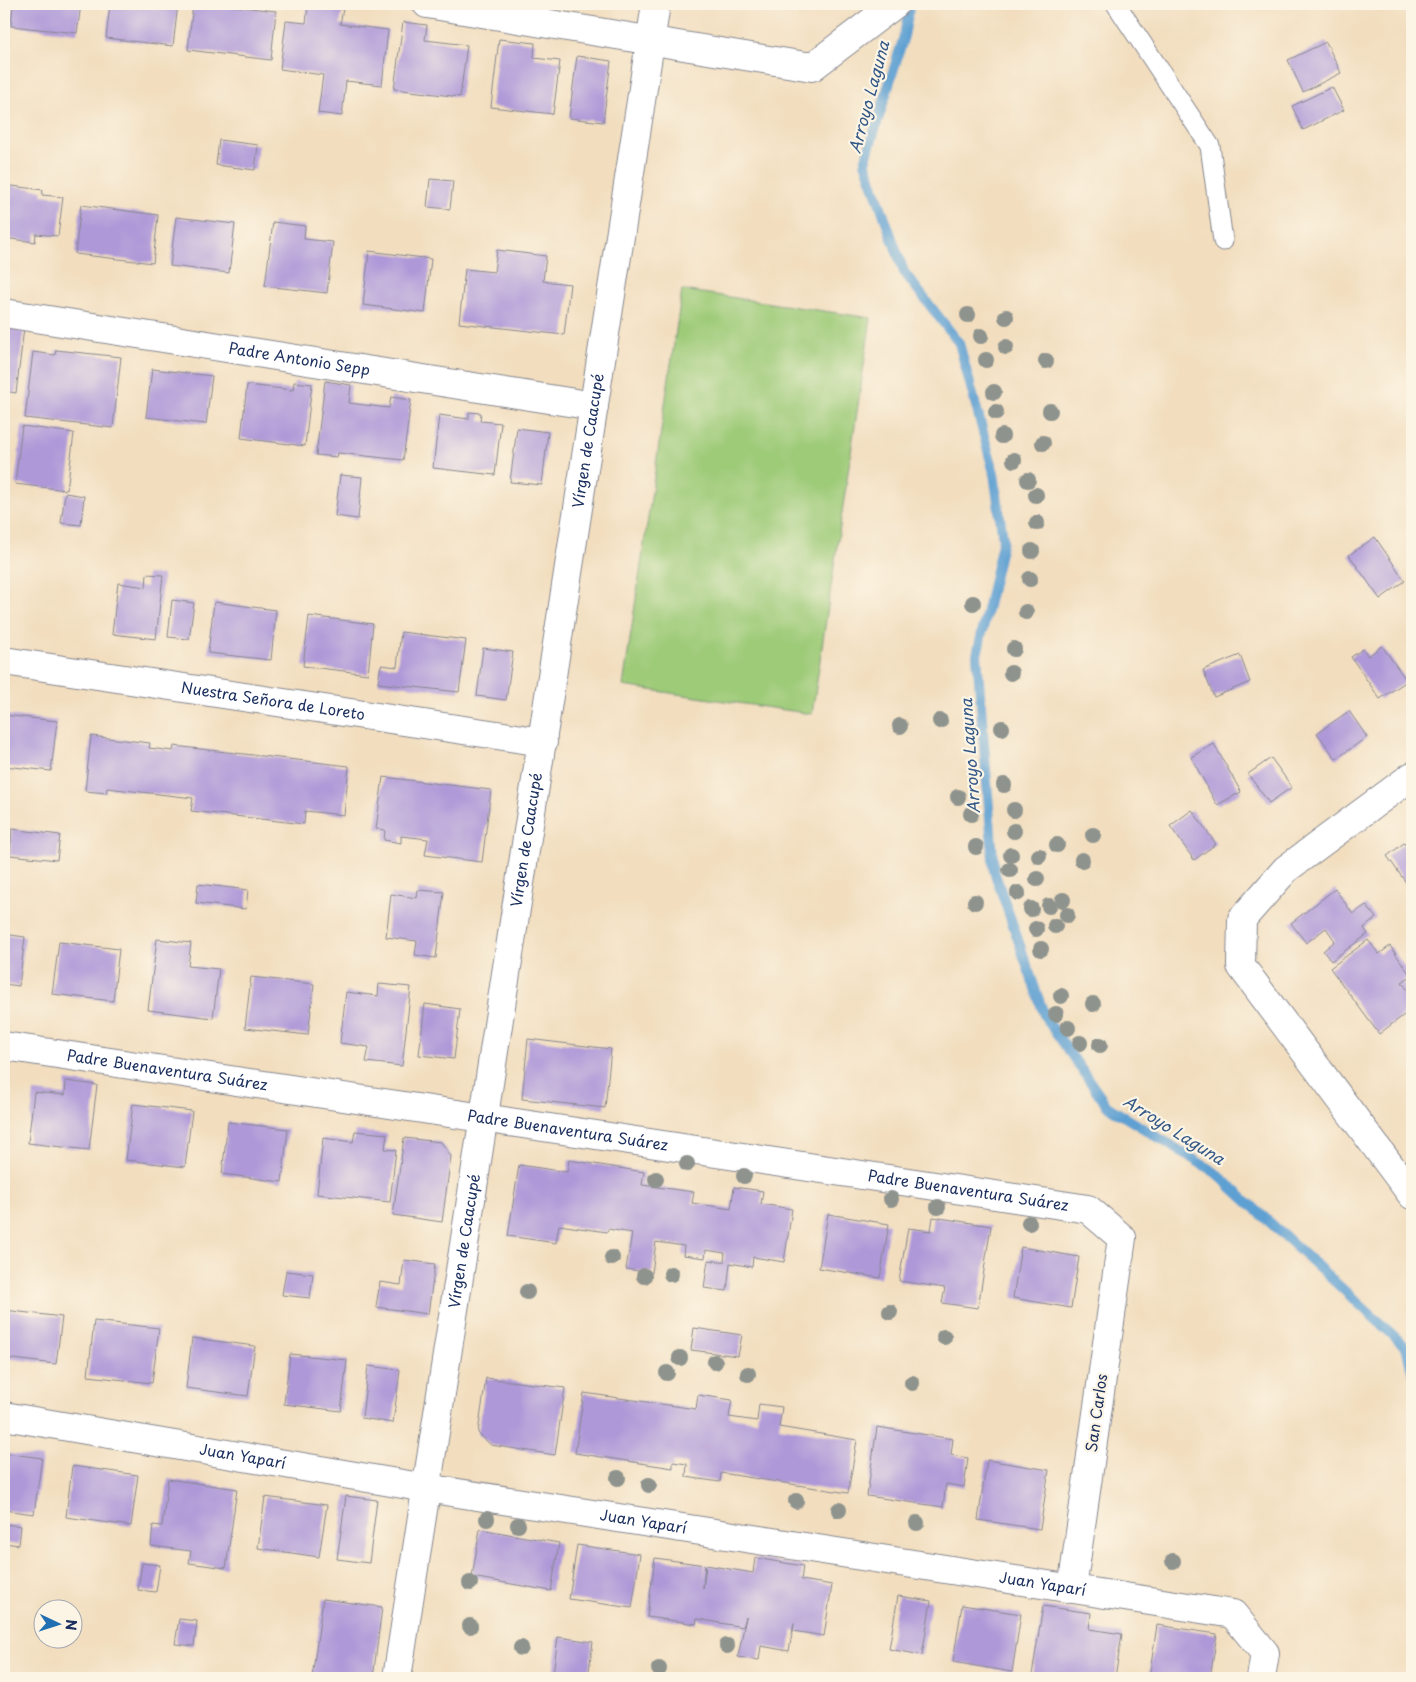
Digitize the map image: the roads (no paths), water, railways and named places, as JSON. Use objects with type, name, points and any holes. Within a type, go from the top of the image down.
[{"type":"street","points":[[427,4],[651,39],[812,67],[890,7]]},
{"type":"street","name":"Vírgen de Caacupé","points":[[397,1678],[656,4]]},
{"type":"street","name":"Padre Antonio Sepp","points":[[4,313],[594,406]]},
{"type":"street","name":"Nuestra Señora de Loreto","points":[[4,660],[542,742]]},
{"type":"street","points":[[1412,776],[1286,869],[1242,919],[1241,966],[1412,1194]]},
{"type":"street","name":"Padre Buenaventura Suárez","points":[[4,1046],[1088,1209],[1122,1238]]},
{"type":"street","name":"San Carlos","points":[[1072,1589],[1122,1238]]},
{"type":"street","name":"Juan Yaparí","points":[[4,1416],[426,1488],[1233,1614],[1263,1666]]},
{"type":"lane","points":[[1116,4],[1210,146],[1223,241]]},
{"type":"waterway","name":"Arroyo Laguna","points":[[910,4],[904,36],[865,162],[904,272],[959,343],[994,473],[1003,539],[977,655],[994,871],[1045,1017],[1107,1106],[1216,1173],[1406,1347],[1412,1371]]}]
